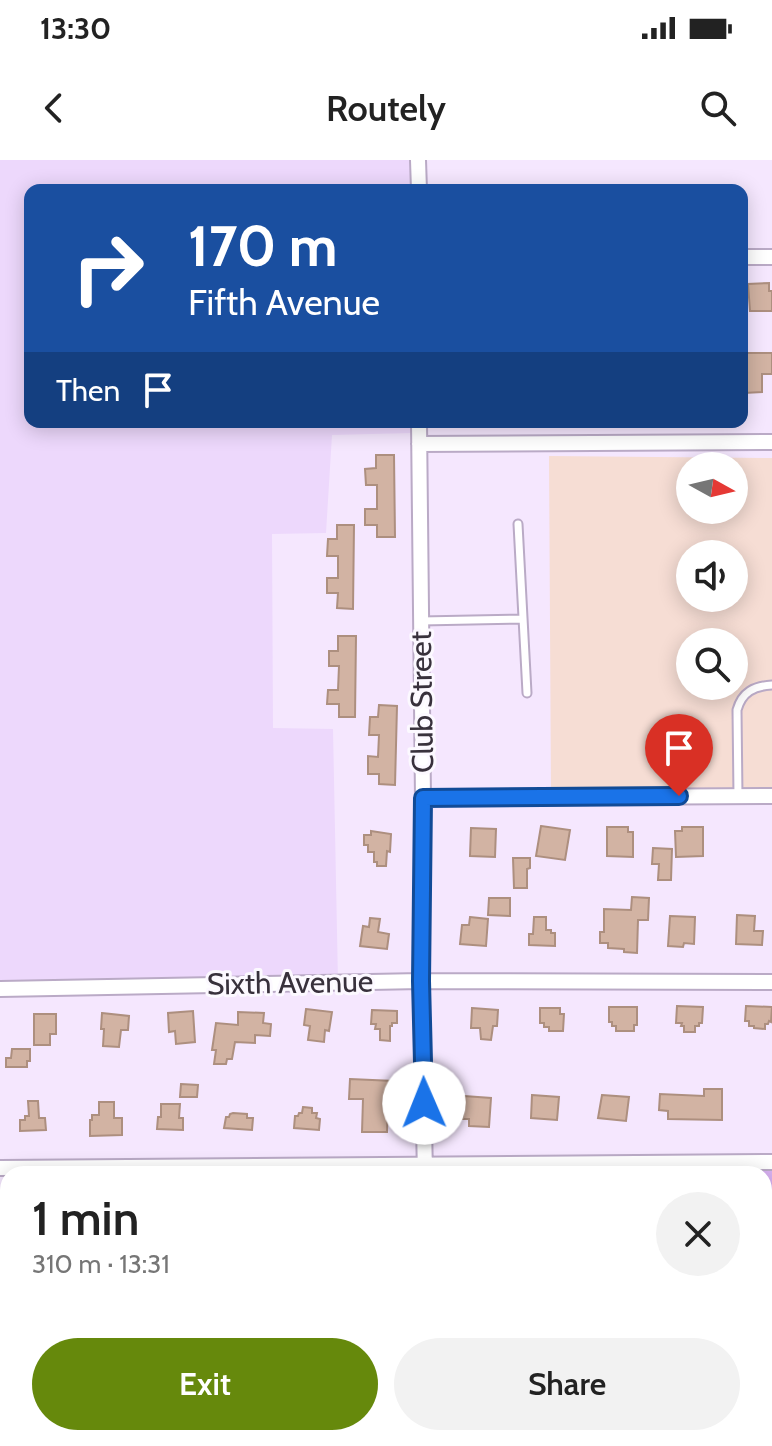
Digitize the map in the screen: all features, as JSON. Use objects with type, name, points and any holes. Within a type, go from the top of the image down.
[{"type":"street","points":[[418,160],[419,184]]},
{"type":"street","points":[[748,257],[772,257]]},
{"type":"street","name":"Club Street","points":[[419,428],[423,798],[421,981],[425,1166]]},
{"type":"street","points":[[419,444],[772,442]]},
{"type":"street","points":[[423,798],[772,796]]},
{"type":"street","name":"Sixth Avenue","points":[[0,989],[421,981],[772,982]]},
{"type":"street","points":[[574,1166],[772,1162]]},
{"type":"lane","points":[[518,524],[527,693]]},
{"type":"lane","points":[[421,621],[523,619]]},
{"type":"lane","points":[[738,796],[737,710],[740,699],[748,691],[772,685]]},
{"type":"shaded area","points":[[0,160],[413,160],[413,184],[24,184],[24,428],[414,428],[414,433],[332,435],[326,533],[272,534],[273,728],[333,729],[338,982],[0,988]]},
{"type":"shaded area","points":[[549,456],[676,457],[676,524],[748,524],[748,458],[772,458],[772,792],[551,792]]},
{"type":"building","points":[[769,283],[772,311],[750,311],[748,284]]},
{"type":"building","points":[[748,353],[772,353],[772,374],[762,374],[762,392],[748,393]]},
{"type":"building","points":[[376,455],[394,455],[395,537],[377,537],[377,525],[365,525],[365,509],[377,509],[377,485],[366,485],[365,469],[376,468]]},
{"type":"building","points":[[337,525],[354,525],[353,609],[337,608],[338,593],[327,593],[327,578],[338,578],[338,556],[327,556],[328,539],[337,539]]},
{"type":"building","points":[[338,636],[356,636],[355,717],[339,717],[339,704],[327,704],[328,690],[338,690],[339,666],[329,666],[329,651],[338,651]]},
{"type":"building","points":[[379,705],[397,706],[395,785],[379,784],[379,774],[368,774],[368,756],[378,757],[379,735],[369,735],[370,717],[378,717]]},
{"type":"building","points":[[541,826],[570,830],[565,860],[536,856]]},
{"type":"building","points":[[607,827],[628,827],[628,832],[633,832],[633,857],[607,856]]},
{"type":"building","points":[[682,827],[703,827],[703,856],[676,857],[675,831],[682,831]]},
{"type":"building","points":[[471,828],[496,829],[495,857],[470,856]]},
{"type":"building","points":[[371,831],[391,834],[386,866],[377,866],[374,852],[368,852],[368,845],[364,845],[364,835],[371,835]]},
{"type":"building","points":[[653,848],[672,849],[671,880],[658,880],[659,864],[652,864]]},
{"type":"building","points":[[513,858],[530,858],[527,888],[514,888]]},
{"type":"building","points":[[632,897],[649,898],[648,920],[638,920],[637,953],[608,948],[608,943],[600,943],[600,932],[604,932],[604,909],[631,910]]},
{"type":"building","points":[[489,898],[510,898],[510,916],[488,915]]},
{"type":"building","points":[[737,915],[755,916],[754,931],[763,931],[762,945],[736,944]]},
{"type":"building","points":[[670,916],[695,917],[694,944],[668,946]]},
{"type":"building","points":[[470,917],[488,919],[486,946],[460,944],[462,925],[469,925]]},
{"type":"building","points":[[534,917],[546,917],[546,930],[555,933],[555,946],[529,945]]},
{"type":"building","points":[[370,918],[380,919],[378,932],[389,934],[387,949],[360,946],[363,926],[369,927]]},
{"type":"building","points":[[677,1006],[703,1007],[702,1023],[695,1026],[695,1032],[684,1032],[682,1023],[676,1023]]},
{"type":"building","points":[[746,1006],[772,1007],[771,1022],[765,1024],[765,1029],[749,1026],[749,1021],[745,1021]]},
{"type":"building","points":[[609,1007],[637,1007],[634,1031],[616,1031],[616,1026],[609,1022]]},
{"type":"building","points":[[472,1008],[498,1010],[497,1026],[493,1026],[491,1040],[481,1039],[480,1028],[471,1028]]},
{"type":"building","points":[[540,1008],[560,1008],[560,1014],[564,1014],[563,1031],[549,1031],[549,1027],[540,1023]]},
{"type":"building","points":[[306,1009],[332,1012],[324,1042],[308,1040],[310,1026],[304,1025]]},
{"type":"building","points":[[372,1010],[397,1011],[397,1023],[390,1026],[390,1041],[380,1040],[380,1029],[375,1029],[376,1024],[371,1024]]},
{"type":"building","points":[[193,1011],[195,1042],[176,1044],[175,1031],[169,1032],[168,1013]]},
{"type":"building","points":[[238,1012],[264,1013],[263,1023],[271,1024],[270,1036],[255,1035],[255,1043],[235,1042],[232,1059],[227,1059],[226,1064],[214,1064],[216,1050],[212,1050],[216,1023],[238,1025]]},
{"type":"building","points":[[102,1013],[129,1016],[128,1030],[121,1030],[119,1047],[103,1046]]},
{"type":"building","points":[[34,1014],[56,1014],[56,1034],[50,1034],[50,1045],[34,1045]]},
{"type":"building","points":[[12,1049],[30,1049],[27,1067],[6,1067],[6,1058],[11,1058]]},
{"type":"building","points":[[350,1079],[394,1081],[393,1098],[388,1098],[387,1132],[362,1132],[363,1099],[349,1099]]},
{"type":"building","points":[[181,1084],[198,1085],[197,1097],[180,1097]]},
{"type":"building","points":[[704,1089],[722,1089],[722,1120],[668,1119],[668,1111],[659,1110],[660,1094],[704,1096]]},
{"type":"building","points":[[532,1095],[559,1097],[557,1120],[531,1118]]},
{"type":"building","points":[[602,1095],[629,1097],[626,1121],[598,1118]]},
{"type":"building","points":[[464,1096],[491,1098],[489,1127],[469,1126],[469,1119],[463,1119]]},
{"type":"building","points":[[28,1101],[38,1101],[39,1118],[45,1118],[46,1130],[20,1131],[20,1120],[29,1116]]},
{"type":"building","points":[[99,1102],[114,1102],[114,1118],[122,1118],[122,1135],[90,1136],[90,1120],[92,1115],[99,1115]]},
{"type":"building","points":[[161,1104],[180,1104],[179,1118],[183,1118],[183,1130],[157,1129]]},
{"type":"building","points":[[303,1107],[312,1108],[312,1113],[317,1113],[319,1130],[294,1128],[295,1116],[302,1113]]},
{"type":"building","points":[[233,1113],[247,1114],[247,1118],[253,1118],[252,1130],[224,1128],[226,1117]]},
{"type":"route","points":[[424,1103],[421,981],[423,798],[679,796]]}]
